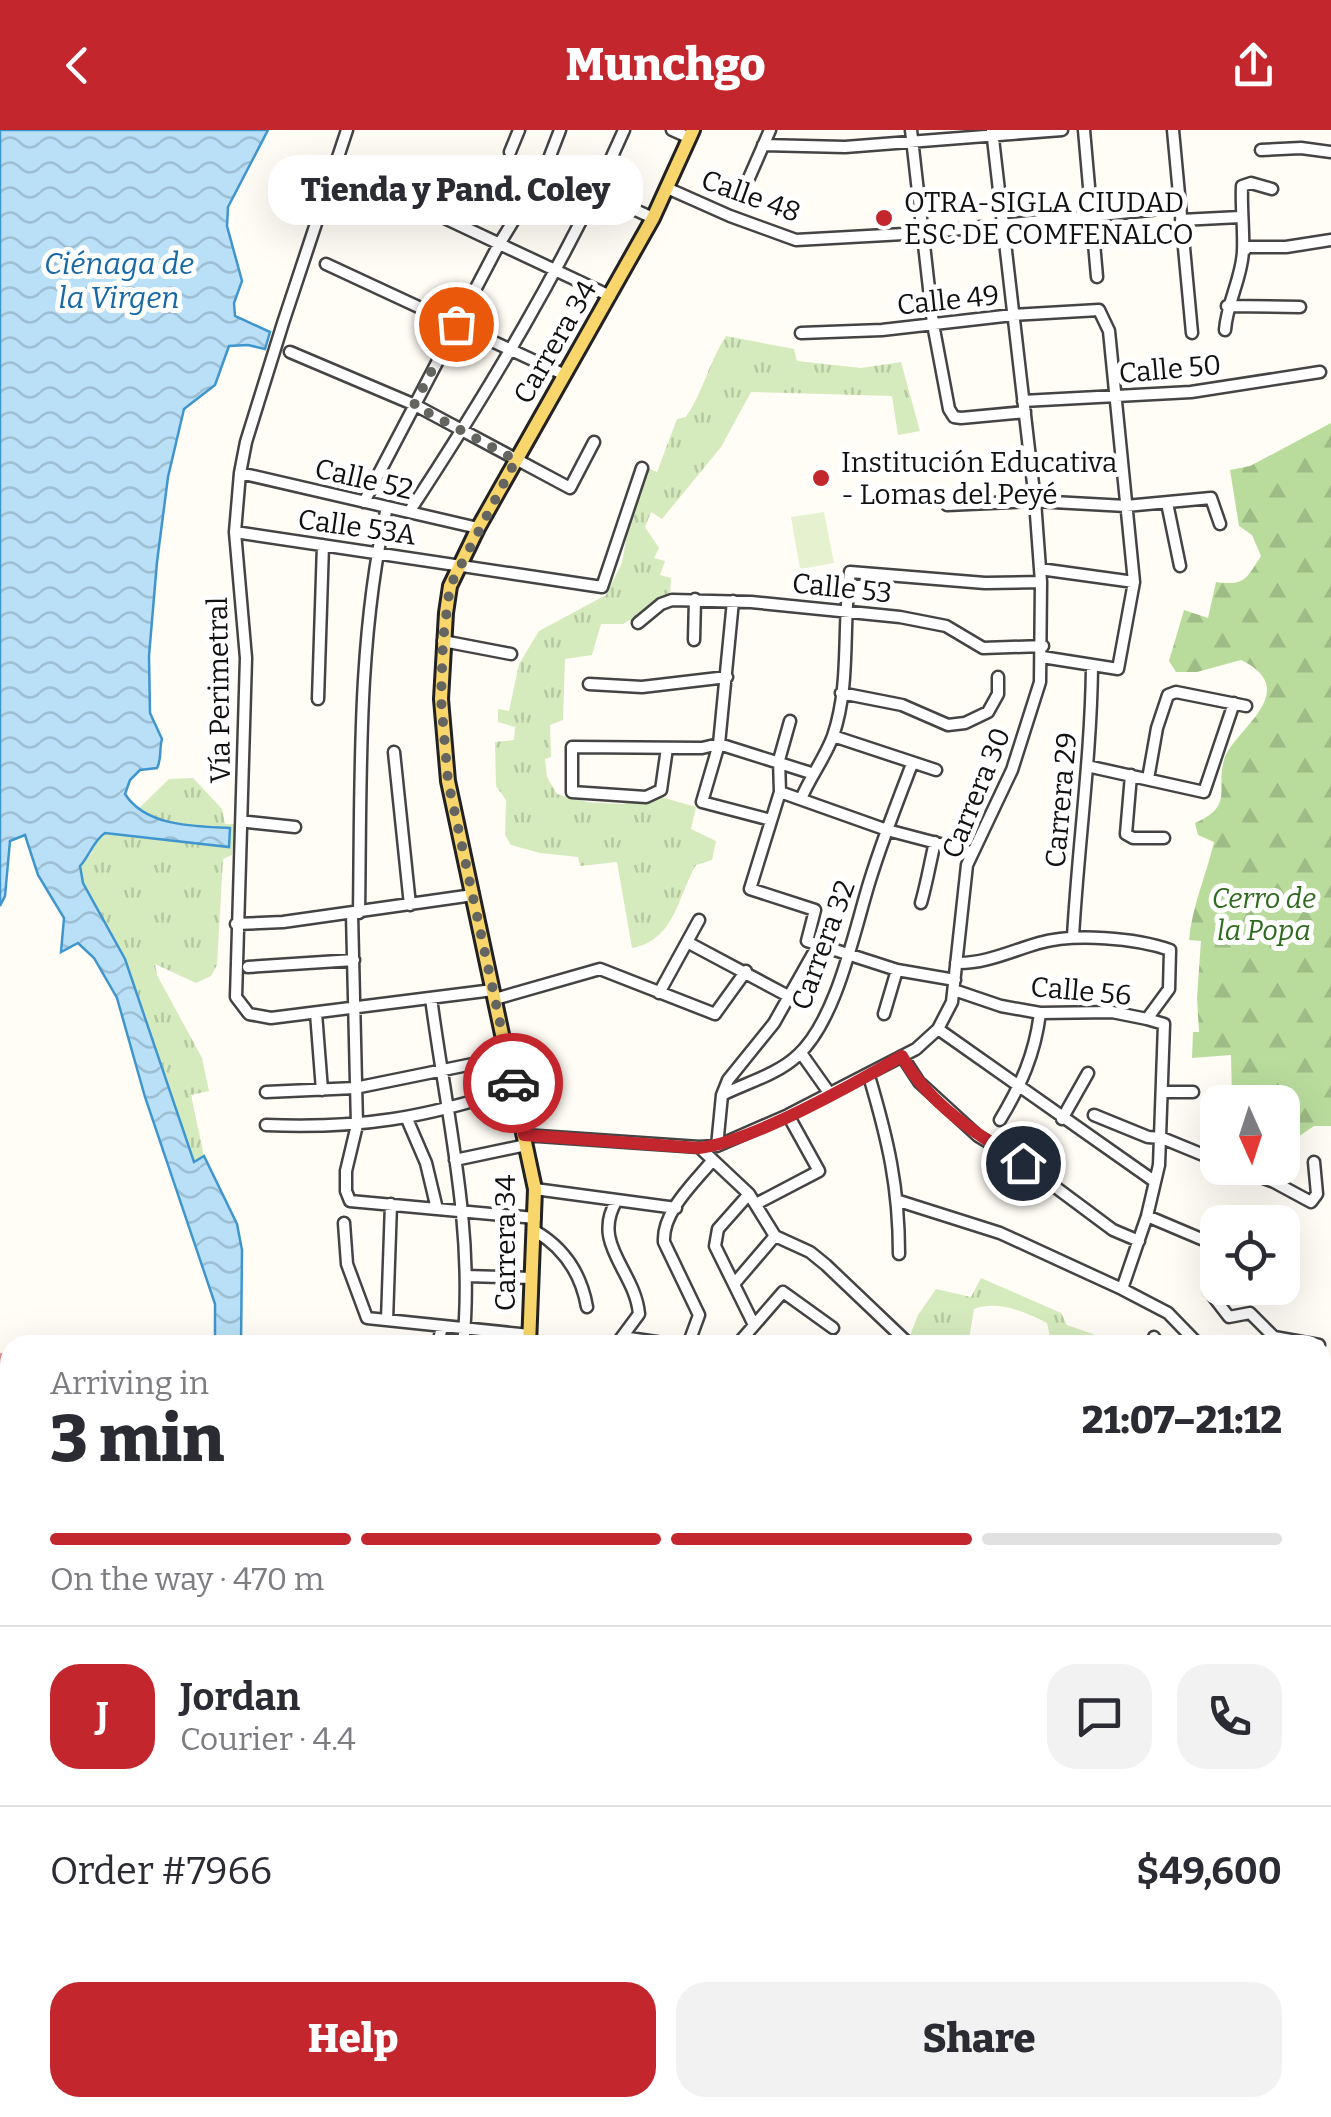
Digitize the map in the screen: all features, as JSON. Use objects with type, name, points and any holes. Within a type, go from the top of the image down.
[{"type":"main road","name":"Carrera 34","points":[[529,1335],[535,1189],[446,764],[441,699],[450,586],[478,528],[653,218],[691,134]]},
{"type":"street","name":"Vía Perimetral","points":[[347,130],[268,370],[240,473],[235,532],[246,658],[245,824],[234,983],[241,1008],[259,1018],[494,994],[592,968],[607,970],[715,1014],[746,971]]},
{"type":"street","points":[[510,152],[519,130]]},
{"type":"street","points":[[364,502],[498,246],[545,169],[560,130]]},
{"type":"street","points":[[409,512],[510,350],[596,193],[624,130]]},
{"type":"street","points":[[672,130],[691,134]]},
{"type":"street","points":[[748,178],[770,130]]},
{"type":"street","points":[[910,130],[933,324]]},
{"type":"street","points":[[763,145],[814,148],[1062,130]]},
{"type":"street","points":[[1084,130],[1096,277]]},
{"type":"street","points":[[1173,130],[1192,333]]},
{"type":"street","name":"Carrera 30","points":[[938,1029],[947,1015],[954,985],[971,852],[1026,734],[1040,682],[1042,652],[1035,501],[992,133]]},
{"type":"street","points":[[1262,150],[1301,148],[1331,152]]},
{"type":"street","points":[[545,169],[653,218]]},
{"type":"street","points":[[1224,330],[1226,306],[1243,252],[1240,216],[1245,183],[1272,189]]},
{"type":"street","name":"Calle 48","points":[[667,188],[796,240],[922,233],[1180,207]]},
{"type":"street","points":[[383,189],[610,296]]},
{"type":"street","points":[[1181,220],[1240,216]]},
{"type":"street","points":[[1243,252],[1248,247],[1286,247],[1331,240]]},
{"type":"street","points":[[326,264],[564,375]]},
{"type":"street","points":[[1226,306],[1300,306]]},
{"type":"street","name":"Calle 49","points":[[801,333],[1099,310],[1109,331],[1117,397]]},
{"type":"street","name":"Calle 50","points":[[933,324],[954,417],[1024,406],[1208,390],[1320,372]]},
{"type":"street","points":[[290,352],[414,405],[570,488],[594,442]]},
{"type":"street","points":[[1040,569],[1134,582],[1117,397]]},
{"type":"street","name":"Calle 53A","points":[[235,532],[602,587],[642,468]]},
{"type":"street","name":"Calle 52","points":[[240,473],[478,528]]},
{"type":"street","points":[[947,505],[1035,501],[1126,506],[1211,498],[1220,524]]},
{"type":"street","points":[[1167,503],[1180,566]]},
{"type":"street","points":[[387,507],[376,553],[365,652],[354,960],[357,1125],[346,1171],[346,1192],[350,1200],[462,1211],[535,1225],[563,1250],[587,1307]]},
{"type":"street","points":[[318,698],[323,545]]},
{"type":"street","points":[[802,799],[811,773],[833,736],[841,692],[849,576],[854,571],[986,582],[1041,582]]},
{"type":"street","name":"Calle 53","points":[[638,623],[662,604],[695,599],[849,610],[946,626],[984,648],[1042,652],[1092,667],[1118,670],[1134,582]]},
{"type":"street","points":[[694,640],[695,599]]},
{"type":"street","points":[[733,601],[719,744],[702,802],[771,820]]},
{"type":"street","points":[[443,640],[511,654]]},
{"type":"street","name":"Carrera 29","points":[[1073,937],[1092,667]]},
{"type":"street","points":[[589,684],[642,687],[727,677]]},
{"type":"street","points":[[841,692],[902,706],[948,725],[965,724],[988,712],[998,694],[998,677]]},
{"type":"street","points":[[1148,779],[1157,728],[1168,695],[1176,692],[1246,706]]},
{"type":"street","points":[[1087,766],[1204,792],[1234,703]]},
{"type":"street","points":[[717,1146],[722,1095],[736,1066],[774,1023],[790,997],[812,943],[815,910],[750,889],[780,792],[779,760],[790,722]]},
{"type":"street","points":[[833,736],[936,770]]},
{"type":"street","points":[[667,748],[660,790],[646,797],[572,792],[572,747],[702,748],[719,744],[811,773]]},
{"type":"street","points":[[394,752],[410,905]]},
{"type":"street","name":"Carrera 32","points":[[722,1095],[789,1063],[801,1053],[829,1006],[912,764]]},
{"type":"street","points":[[1131,775],[1126,834],[1133,838],[1164,838]]},
{"type":"street","points":[[780,792],[887,830],[971,852]]},
{"type":"street","points":[[245,824],[295,827]]},
{"type":"street","points":[[921,902],[935,842]]},
{"type":"street","points":[[236,924],[355,913],[473,895]]},
{"type":"street","points":[[660,993],[699,920]]},
{"type":"street","points":[[956,963],[972,964],[1042,942],[1073,937],[1167,948],[1172,956],[1169,989],[1146,1019],[1164,1024],[1159,1165],[1122,1290]]},
{"type":"street","points":[[687,942],[790,997]]},
{"type":"street","name":"Calle 56","points":[[812,943],[954,985],[1001,1006],[1040,1012],[1112,1012],[1146,1019]]},
{"type":"street","points":[[248,968],[354,960]]},
{"type":"street","points":[[884,1014],[897,970]]},
{"type":"street","points":[[430,998],[462,1211],[466,1276],[464,1335]]},
{"type":"street","points":[[1000,1120],[1034,1051],[1040,1012]]},
{"type":"street","points":[[316,1013],[322,1090]]},
{"type":"street","points":[[456,1160],[525,1140],[717,1146],[868,1076],[916,1050],[938,1029],[1154,1181]]},
{"type":"street","points":[[801,1053],[830,1094]]},
{"type":"street","points":[[902,1056],[919,1082],[978,1136],[1023,1163],[1113,1230],[1139,1242]]},
{"type":"street","points":[[266,1092],[356,1088],[507,1057]]},
{"type":"street","points":[[1062,1119],[1088,1072]]},
{"type":"street","points":[[868,1076],[888,1138],[899,1200],[899,1254]]},
{"type":"street","points":[[266,1125],[357,1125],[408,1119],[514,1088]]},
{"type":"street","points":[[1163,1092],[1193,1092]]},
{"type":"street","points":[[754,1325],[715,1246],[715,1236],[752,1199],[818,1170],[788,1115]]},
{"type":"street","points":[[1094,1115],[1200,1154]]},
{"type":"street","points":[[408,1119],[426,1163],[437,1209]]},
{"type":"street","points":[[699,1148],[752,1199],[775,1236],[810,1252],[900,1335]]},
{"type":"street","points":[[692,1335],[699,1316],[664,1242],[666,1225],[676,1208],[712,1161]]},
{"type":"street","points":[[1279,1185],[1310,1202],[1317,1194],[1314,1162]]},
{"type":"street","points":[[535,1189],[676,1208]]},
{"type":"street","points":[[617,1200],[608,1214],[606,1230],[639,1307],[636,1320],[624,1335]]},
{"type":"street","points":[[899,1200],[1000,1233],[1122,1290],[1176,1319],[1191,1335]]},
{"type":"street","points":[[387,1320],[391,1204]]},
{"type":"street","points":[[1147,1216],[1200,1238]]},
{"type":"street","points":[[344,1223],[347,1264],[366,1316],[502,1335]]},
{"type":"street","points":[[734,1284],[775,1236]]},
{"type":"street","points":[[466,1276],[532,1278]]},
{"type":"street","points":[[746,1335],[779,1292],[786,1292],[833,1328]]},
{"type":"street","points":[[1219,1305],[1230,1317],[1250,1314],[1267,1335]]},
{"type":"street","points":[[440,1335],[442,1326]]},
{"type":"green space","points":[[726,336],[794,349],[797,361],[861,368],[901,362],[920,431],[898,435],[892,396],[751,392],[721,447],[662,519],[651,512],[645,527],[659,548],[654,558],[665,561],[660,575],[671,578],[670,595],[623,624],[601,624],[592,655],[565,659],[563,720],[550,725],[551,757],[545,759],[547,777],[557,794],[587,802],[622,804],[661,797],[696,807],[691,829],[716,841],[712,860],[696,865],[666,927],[646,943],[632,948],[617,862],[580,866],[578,857],[511,845],[505,835],[506,800],[496,786],[495,742],[514,740],[515,727],[498,722],[498,709],[509,711],[519,664],[539,631],[606,595],[622,563],[631,511],[648,468],[657,472],[677,419],[686,417],[692,407]]},
{"type":"green space","name":"Cerro de la Popa","points":[[1331,423],[1331,1126],[1314,1126],[1300,1136],[1300,1085],[1232,1085],[1231,1055],[1192,1058],[1193,1032],[1199,1032],[1201,941],[1189,940],[1214,842],[1198,835],[1195,823],[1208,816],[1220,802],[1225,757],[1260,709],[1266,684],[1259,672],[1241,660],[1197,672],[1176,672],[1169,661],[1184,610],[1208,618],[1216,582],[1239,582],[1261,556],[1252,535],[1239,526],[1230,470],[1250,466]]},
{"type":"green space","points":[[824,512],[834,563],[800,569],[791,517]]},
{"type":"green space","points":[[193,778],[222,809],[225,824],[235,824],[232,855],[223,859],[217,965],[211,976],[196,983],[155,964],[157,975],[202,1058],[209,1091],[191,1095],[204,1156],[194,1163],[125,959],[83,883],[80,866],[91,854],[95,840],[134,813],[169,779]]},
{"type":"green space","points":[[981,1278],[1061,1313],[1067,1325],[1096,1335],[1050,1335],[1047,1323],[1021,1311],[992,1306],[974,1309],[970,1335],[910,1335],[936,1289],[971,1297]]},
{"type":"water","name":"Ciénaga de la Virgen","points":[[0,130],[268,130],[228,207],[227,226],[242,281],[234,303],[235,316],[270,332],[265,349],[229,346],[215,385],[184,409],[168,477],[149,656],[150,713],[162,739],[159,761],[157,768],[140,770],[130,780],[125,794],[134,805],[158,819],[230,828],[229,847],[105,833],[80,866],[83,883],[125,959],[194,1162],[204,1156],[237,1224],[242,1250],[241,1335],[215,1335],[215,1304],[145,1097],[117,998],[94,958],[78,943],[61,952],[64,918],[38,875],[25,835],[10,841],[5,896],[0,906]]},
{"type":"way so far","points":[[456,324],[414,405],[516,460],[450,586],[441,668],[448,781],[513,1083]]},
{"type":"place","name":"OTRA-SIGLA CIUDAD ESC DE COMFENALCO","points":[[884,218]]},
{"type":"place","name":"Tienda y Pand. Coley","points":[[456,324]]},
{"type":"place","name":"Institución Educativa - Lomas del Peyé","points":[[821,478]]},
{"type":"route","points":[[513,1083],[524,1135],[699,1148],[717,1146],[788,1115],[902,1056],[919,1082],[978,1136],[1023,1163]]}]
